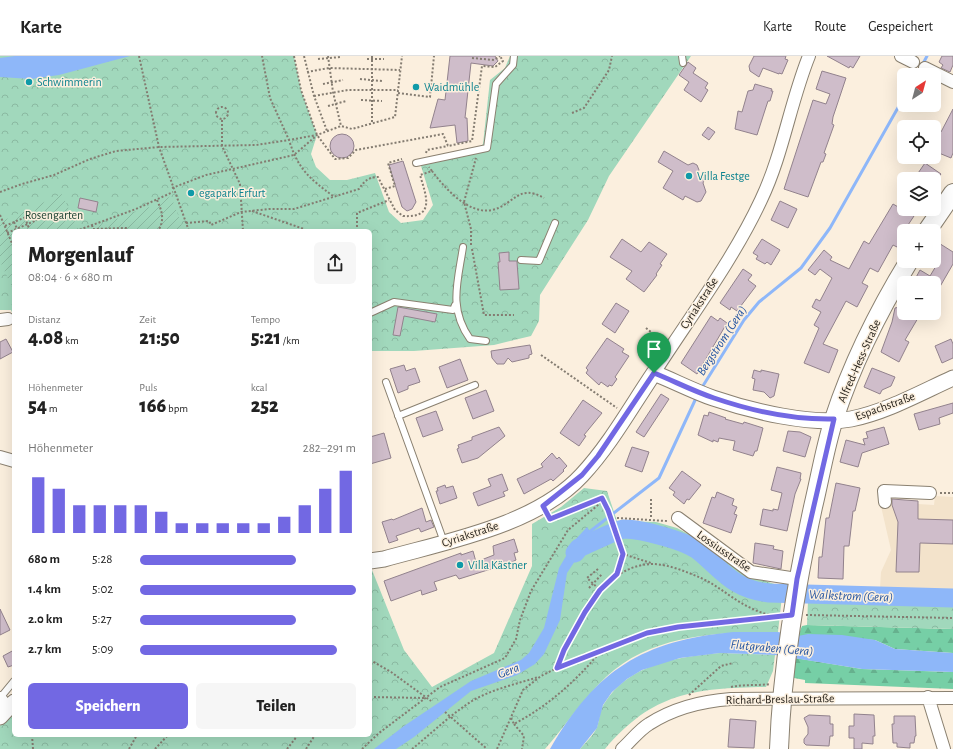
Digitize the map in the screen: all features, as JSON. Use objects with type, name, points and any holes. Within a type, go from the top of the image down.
[{"type":"main road","points":[[932,224],[953,192]]},
{"type":"main road","name":"Alfred-Hess-Straße","points":[[779,749],[781,698],[797,582],[834,419],[858,358],[905,268]]},
{"type":"street","name":"Cyriakstraße","points":[[372,561],[384,559],[444,542],[522,517],[543,506],[582,475],[626,415],[654,373],[722,268],[762,199],[772,173],[809,56]]},
{"type":"street","points":[[901,56],[914,62]]},
{"type":"street","points":[[941,76],[953,82]]},
{"type":"street","name":"Espachstraße","points":[[654,373],[713,398],[788,417],[834,419],[850,419],[878,411],[953,378]]},
{"type":"street","points":[[0,458],[12,461]]},
{"type":"street","points":[[886,502],[884,491],[930,492]]},
{"type":"street","name":"Lossiusstraße","points":[[678,518],[751,572],[797,582]]},
{"type":"street","points":[[928,697],[944,749]]},
{"type":"street","name":"Richard-Breslau-Straße","points":[[622,749],[648,724],[680,708],[722,699],[953,698]]},
{"type":"lane","points":[[416,163],[487,148],[496,84],[513,65],[514,56]]},
{"type":"lane","points":[[521,260],[539,261],[555,223]]},
{"type":"lane","points":[[372,312],[394,302],[442,310],[452,310],[455,305],[463,247]]},
{"type":"lane","points":[[455,305],[463,328],[470,338],[486,341]]},
{"type":"lane","points":[[386,382],[444,542]]},
{"type":"lane","points":[[398,416],[475,385]]},
{"type":"lane","points":[[4,704],[12,686]]},
{"type":"path","points":[[139,56],[159,147],[173,191],[188,229]]},
{"type":"path","points":[[262,56],[270,98],[299,166],[317,184],[333,196]]},
{"type":"path","points":[[294,56],[301,90],[317,135],[335,160],[348,158],[356,150],[443,134],[448,146],[472,141],[482,66],[495,67],[504,61],[500,56],[494,60],[472,58]]},
{"type":"path","points":[[304,56],[314,96],[327,131]]},
{"type":"path","points":[[0,192],[54,175],[90,159],[116,151],[159,147],[256,145],[317,135],[341,126],[352,129],[372,122],[395,117],[402,56]]},
{"type":"path","points":[[314,96],[333,92],[371,89],[430,97],[434,56]]},
{"type":"path","points":[[572,113],[584,108],[609,70],[612,56]]},
{"type":"path","points":[[328,57],[331,82],[341,126]]},
{"type":"path","points":[[318,59],[341,57]]},
{"type":"path","points":[[372,57],[372,122]]},
{"type":"path","points":[[367,58],[372,57],[384,60]]},
{"type":"path","points":[[307,72],[329,68],[400,70]]},
{"type":"path","points":[[360,79],[382,81]]},
{"type":"path","points":[[322,84],[342,80]]},
{"type":"path","points":[[361,100],[382,101]]},
{"type":"path","points":[[328,106],[346,101]]},
{"type":"path","points":[[220,107],[226,109],[228,113],[227,117],[222,120],[217,118],[216,115],[216,110],[220,107]]},
{"type":"path","points":[[222,120],[222,146],[240,184],[243,229]]},
{"type":"path","points":[[172,188],[206,175],[294,155],[317,135]]},
{"type":"path","points":[[478,151],[464,202],[471,228],[471,245],[484,315],[514,315]]},
{"type":"path","points":[[385,189],[395,186],[388,163],[402,159]]},
{"type":"path","points":[[424,161],[440,182],[464,202],[478,209],[490,210],[502,206],[522,193],[531,192],[544,198]]},
{"type":"path","points":[[186,224],[209,221],[211,225],[241,212],[269,209],[294,209],[359,189],[366,180],[372,177],[378,177],[395,210],[403,216],[410,217],[422,213],[426,208],[428,201],[420,175],[432,171]]},
{"type":"path","points":[[82,229],[157,200],[173,191]]},
{"type":"path","points":[[157,200],[162,214],[159,229]]},
{"type":"path","points":[[357,229],[358,213],[389,200]]},
{"type":"path","points":[[251,211],[304,229]]},
{"type":"path","points":[[5,226],[35,213]]},
{"type":"path","points":[[0,215],[12,241]]},
{"type":"path","points":[[25,218],[29,229]]},
{"type":"path","points":[[20,229],[37,220]]},
{"type":"path","points":[[14,222],[18,229]]},
{"type":"path","points":[[92,226],[93,228],[127,228],[126,229]]},
{"type":"path","points":[[7,233],[12,232]]},
{"type":"path","points":[[646,328],[651,332],[648,336],[653,339],[650,344],[666,354]]},
{"type":"path","points":[[541,355],[626,415]]},
{"type":"path","points":[[543,506],[550,519],[602,498],[604,500]]},
{"type":"path","points":[[651,499],[651,519]]},
{"type":"path","points":[[604,500],[623,554],[617,574]]},
{"type":"path","points":[[362,749],[379,733],[446,684],[505,658],[516,639],[520,620],[531,591],[568,530],[604,500]]},
{"type":"path","points":[[617,518],[668,521],[678,518]]},
{"type":"path","points":[[623,554],[652,564],[670,567],[703,579],[750,608],[775,617]]},
{"type":"path","points":[[557,668],[564,650],[585,612],[600,590],[617,574],[652,564]]},
{"type":"path","points":[[598,569],[587,578],[600,590]]},
{"type":"path","points":[[589,588],[602,574]]},
{"type":"path","points":[[412,749],[450,717],[485,695],[541,676],[557,668],[653,632],[678,627],[792,616],[953,618]]},
{"type":"path","points":[[514,724],[537,712],[558,695],[579,676],[602,651]]},
{"type":"path","points":[[372,662],[396,675],[431,700]]},
{"type":"path","points":[[688,695],[721,666],[733,663]]},
{"type":"path","points":[[497,749],[523,690],[541,676]]},
{"type":"path","points":[[372,697],[427,698]]},
{"type":"path","points":[[445,712],[487,749]]},
{"type":"path","points":[[511,718],[524,736],[522,749]]},
{"type":"path","points":[[32,737],[32,749]]},
{"type":"path","points":[[129,749],[136,737]]},
{"type":"path","points":[[155,749],[166,737]]},
{"type":"path","points":[[287,749],[296,737]]},
{"type":"path","points":[[306,749],[314,737]]},
{"type":"shaded area","points":[[935,496],[953,497],[953,590],[880,589],[881,572],[891,550],[880,502],[891,503],[890,500],[918,501],[918,504],[934,505]]},
{"type":"green space","name":"egapark Erfurt","points":[[0,56],[294,56],[301,90],[317,135],[311,154],[316,167],[330,180],[347,180],[375,173],[389,212],[401,223],[423,220],[433,205],[421,166],[440,156],[478,149],[483,144],[490,80],[505,68],[510,56],[691,56],[609,176],[588,220],[540,295],[539,321],[531,336],[494,345],[414,351],[372,351],[372,229],[12,229],[12,312],[11,310],[0,310]]},
{"type":"green space","name":"Rosengarten","points":[[62,194],[78,229],[12,229],[12,288],[0,261],[0,222]]},
{"type":"green space","name":"Rosengarten","points":[[171,196],[183,229],[89,229],[155,205]]},
{"type":"green space","points":[[584,488],[607,491],[617,521],[656,522],[677,528],[701,541],[751,576],[783,587],[778,632],[733,633],[687,638],[644,652],[624,663],[606,677],[590,694],[545,749],[0,749],[0,726],[12,712],[12,737],[372,737],[372,570],[404,650],[432,687],[494,653],[532,566],[532,524],[561,507]]},
{"type":"green space","points":[[805,588],[953,590],[953,604],[808,601],[805,598]]},
{"type":"green space","points":[[808,601],[953,604],[953,629],[807,625]]},
{"type":"green space","points":[[802,626],[953,629],[953,653],[895,649],[875,640],[798,636]]},
{"type":"green space","points":[[720,653],[775,655],[773,671],[766,687],[718,689],[677,697],[641,715],[623,730],[605,749],[580,749],[596,730],[601,709],[604,704],[614,690],[626,680],[640,671],[671,660]]},
{"type":"green space","points":[[795,658],[862,669],[953,672],[953,689],[805,683],[805,680],[794,678],[793,673]]},
{"type":"water","points":[[15,56],[130,56],[59,75],[31,79],[0,77],[0,58]]},
{"type":"water","name":"Gera","points":[[587,527],[596,541],[581,552],[567,573],[560,620],[544,654],[535,664],[517,675],[471,691],[414,737],[396,749],[374,749],[404,726],[471,681],[521,660],[529,653],[544,628],[559,568],[576,539]]},
{"type":"water","name":"Flutgraben (Gera)","points":[[733,632],[778,632],[798,636],[808,634],[842,635],[875,640],[895,649],[953,653],[953,672],[862,669],[775,655],[720,653],[680,658],[642,670],[627,679],[612,692],[603,705],[597,728],[580,749],[550,749],[568,721],[586,698],[605,679],[625,664],[648,652],[673,643],[701,636]]},
{"type":"building","points":[[450,56],[495,56],[498,61],[493,66],[471,63],[465,118],[467,118],[468,141],[457,143],[455,125],[430,128],[438,99],[445,100]]},
{"type":"building","points":[[754,56],[786,56],[785,59],[788,60],[782,74],[763,68],[759,77],[750,71],[749,66]]},
{"type":"building","points":[[827,56],[860,56],[853,68],[850,66],[849,68]]},
{"type":"building","points":[[942,56],[953,56],[953,65],[950,72],[941,68],[943,65],[939,62]]},
{"type":"building","points":[[688,62],[696,68],[693,73],[708,83],[705,88],[708,90],[701,102],[684,90],[689,82],[679,75]]},
{"type":"building","points":[[822,71],[846,78],[833,117],[832,124],[834,125],[824,153],[826,154],[823,162],[821,162],[808,197],[784,189],[813,100],[826,104],[830,94],[816,89]]},
{"type":"building","points":[[755,84],[772,89],[771,91],[773,91],[770,101],[768,101],[757,135],[735,129],[738,111],[742,112],[748,91],[753,90]]},
{"type":"building","points":[[953,109],[953,153],[951,158],[941,154],[941,132]]},
{"type":"building","points":[[708,127],[715,132],[709,140],[702,135]]},
{"type":"building","points":[[342,134],[347,135],[353,141],[353,151],[347,157],[342,158],[337,157],[331,151],[330,146],[331,141],[337,135]]},
{"type":"building","name":"Villa Festge","points":[[664,151],[688,165],[693,163],[697,165],[699,170],[697,174],[705,178],[703,183],[706,192],[701,201],[697,202],[685,196],[683,200],[663,188],[673,171],[658,162]]},
{"type":"building","points":[[403,161],[416,202],[412,209],[407,211],[402,207],[389,165]]},
{"type":"building","points":[[924,164],[926,164],[938,172],[919,172]]},
{"type":"building","points":[[80,198],[98,202],[96,212],[78,208]]},
{"type":"building","points":[[780,201],[797,209],[788,228],[771,220]]},
{"type":"building","points":[[893,204],[897,206],[897,216],[914,216],[909,224],[897,224],[897,247],[893,245],[878,272],[870,268],[862,283],[868,286],[857,307],[846,301],[823,344],[838,350],[829,373],[804,363],[819,328],[814,325],[821,312],[812,307],[816,299],[820,301],[832,278],[820,269],[815,275],[808,270],[824,250],[832,257],[830,260],[849,269],[864,241],[869,244]]},
{"type":"building","points":[[622,239],[641,252],[649,242],[667,254],[660,264],[662,265],[656,274],[657,275],[644,292],[626,279],[632,271],[610,257]]},
{"type":"building","points":[[762,239],[780,250],[771,265],[767,262],[765,264],[756,259],[758,256],[753,253]]},
{"type":"building","points":[[941,244],[953,252],[953,264],[941,285],[941,276],[930,276],[935,268],[941,268]]},
{"type":"building","points":[[509,252],[509,261],[517,261],[519,289],[500,290],[498,262],[500,262],[499,253]]},
{"type":"building","points":[[743,269],[752,275],[748,280],[756,286],[737,311],[731,307],[730,310],[720,303]]},
{"type":"building","points":[[920,270],[930,276],[917,276]]},
{"type":"building","points":[[616,303],[629,311],[615,333],[602,324]]},
{"type":"building","points":[[398,307],[437,314],[435,322],[404,316],[400,336],[393,335]]},
{"type":"building","points":[[895,308],[897,308],[897,320],[917,320],[905,340],[909,342],[899,362],[881,352],[892,322]]},
{"type":"building","points":[[711,316],[718,321],[720,318],[727,323],[697,374],[681,363]]},
{"type":"building","points":[[607,338],[624,349],[622,352],[629,356],[615,377],[617,379],[612,386],[609,385],[608,387],[601,382],[599,385],[586,373],[588,370],[586,368]]},
{"type":"building","points":[[6,339],[12,353],[0,359],[0,342]]},
{"type":"building","points":[[951,339],[953,344],[953,358],[942,363],[935,346]]},
{"type":"building","points":[[530,345],[532,354],[529,355],[529,358],[512,362],[508,358],[504,364],[497,364],[492,358],[491,351]]},
{"type":"building","points":[[460,359],[468,380],[447,388],[439,367]]},
{"type":"building","points":[[404,365],[406,371],[415,368],[420,382],[408,386],[408,389],[398,393],[390,369]]},
{"type":"building","points":[[872,368],[895,377],[891,386],[882,390],[880,394],[864,387]]},
{"type":"building","points":[[754,370],[779,374],[774,396],[770,398],[764,392],[753,390],[755,379],[752,378]]},
{"type":"building","points":[[486,390],[494,411],[473,419],[465,398]]},
{"type":"building","points":[[661,394],[669,399],[644,437],[636,432]]},
{"type":"building","points":[[583,400],[602,413],[584,435],[586,436],[579,446],[560,433]]},
{"type":"building","points":[[953,403],[953,413],[939,418],[940,424],[919,430],[914,414]]},
{"type":"building","points":[[436,411],[443,430],[423,437],[416,418]]},
{"type":"building","points":[[709,412],[726,418],[725,419],[743,424],[744,422],[763,428],[757,451],[755,451],[753,456],[733,450],[735,441],[719,438],[718,442],[713,440],[713,442],[698,435],[704,415],[708,416]]},
{"type":"building","points":[[499,427],[505,436],[478,458],[462,463],[457,449],[459,448],[458,445],[472,440],[472,437]]},
{"type":"building","points":[[884,427],[889,444],[862,453],[858,467],[840,462],[846,440],[865,445],[863,439],[868,438],[866,432]]},
{"type":"building","points":[[788,431],[800,432],[811,437],[805,457],[783,451]]},
{"type":"building","points":[[384,433],[391,458],[372,463],[372,436]]},
{"type":"building","points":[[632,447],[649,452],[642,472],[625,466]]},
{"type":"building","points":[[552,453],[557,459],[559,457],[567,466],[563,470],[564,471],[553,481],[551,479],[524,494],[517,479],[543,467],[541,464]]},
{"type":"building","points":[[777,467],[801,473],[801,479],[795,494],[787,531],[760,525],[763,509],[773,511],[773,509],[778,510],[782,493],[771,490]]},
{"type":"building","points":[[682,471],[701,485],[684,504],[673,495],[675,492],[669,488]]},
{"type":"building","points":[[502,474],[508,490],[503,492],[505,496],[478,506],[473,493],[491,486],[488,479]]},
{"type":"building","points":[[836,483],[860,488],[855,511],[853,511],[849,546],[844,546],[843,579],[818,578],[819,557],[822,557],[826,518],[829,518]]},
{"type":"building","points":[[445,485],[446,488],[453,486],[457,498],[440,504],[436,491],[438,491],[437,488]]},
{"type":"building","points":[[717,492],[734,499],[732,505],[737,507],[734,514],[737,515],[731,533],[703,523],[712,497],[715,498]]},
{"type":"building","points":[[892,499],[918,501],[918,519],[953,520],[953,544],[920,543],[919,572],[896,572],[898,522],[892,505]]},
{"type":"building","points":[[422,508],[426,522],[431,520],[434,527],[421,532],[419,528],[396,536],[398,540],[389,543],[382,522],[393,520]]},
{"type":"building","points":[[514,539],[518,552],[514,553],[516,560],[459,579],[456,575],[434,582],[437,590],[422,595],[421,590],[391,601],[384,581],[461,553],[461,555],[473,551],[476,562],[494,555],[493,546]]},
{"type":"building","points":[[755,543],[774,546],[773,549],[783,551],[781,569],[753,563]]},
{"type":"building","points":[[0,609],[10,630],[0,635]]},
{"type":"building","points":[[12,651],[12,666],[8,667],[3,656]]},
{"type":"building","points":[[854,714],[874,715],[875,736],[873,736],[873,744],[862,743],[862,749],[854,749],[854,738],[849,738],[849,726],[854,726]]},
{"type":"building","points":[[809,715],[830,716],[830,724],[833,724],[833,736],[830,736],[829,746],[806,745],[804,743],[804,739],[808,734],[808,727],[804,718]]},
{"type":"building","points":[[894,716],[915,716],[916,736],[914,743],[910,743],[910,748],[897,747],[897,743],[893,743],[892,724],[894,724]]},
{"type":"building","points":[[730,719],[756,721],[754,748],[728,747]]},
{"type":"waterway","name":"Bergstrom (Gera)","points":[[921,68],[927,56]]},
{"type":"waterway","name":"Bergstrom (Gera)","points":[[701,389],[744,320],[759,302],[801,268],[830,228],[897,109]]},
{"type":"waterway","name":"Bergstrom (Gera)","points":[[588,533],[659,478],[697,396]]},
{"type":"waterway","name":"Walkstrom (Gera)","points":[[575,553],[579,548],[609,534],[624,529],[664,536],[694,548],[738,584],[757,591],[769,593],[953,598]]},
{"type":"place","name":"Schwimmerin","points":[[29,82]]},
{"type":"place","name":"Waidmühle","points":[[416,87]]},
{"type":"place","name":"Villa Festge","points":[[689,176]]},
{"type":"place","name":"egapark Erfurt","points":[[191,193]]},
{"type":"place","name":"Villa Kästner","points":[[460,565]]},
{"type":"route","points":[[654,373],[713,398],[755,410],[788,417],[827,420],[834,419],[797,579],[792,615],[678,627],[647,633],[557,668],[564,650],[585,612],[600,590],[617,574],[623,554],[608,510],[602,498],[573,508],[550,519],[543,506],[564,491],[582,475],[598,456],[654,373]]}]
